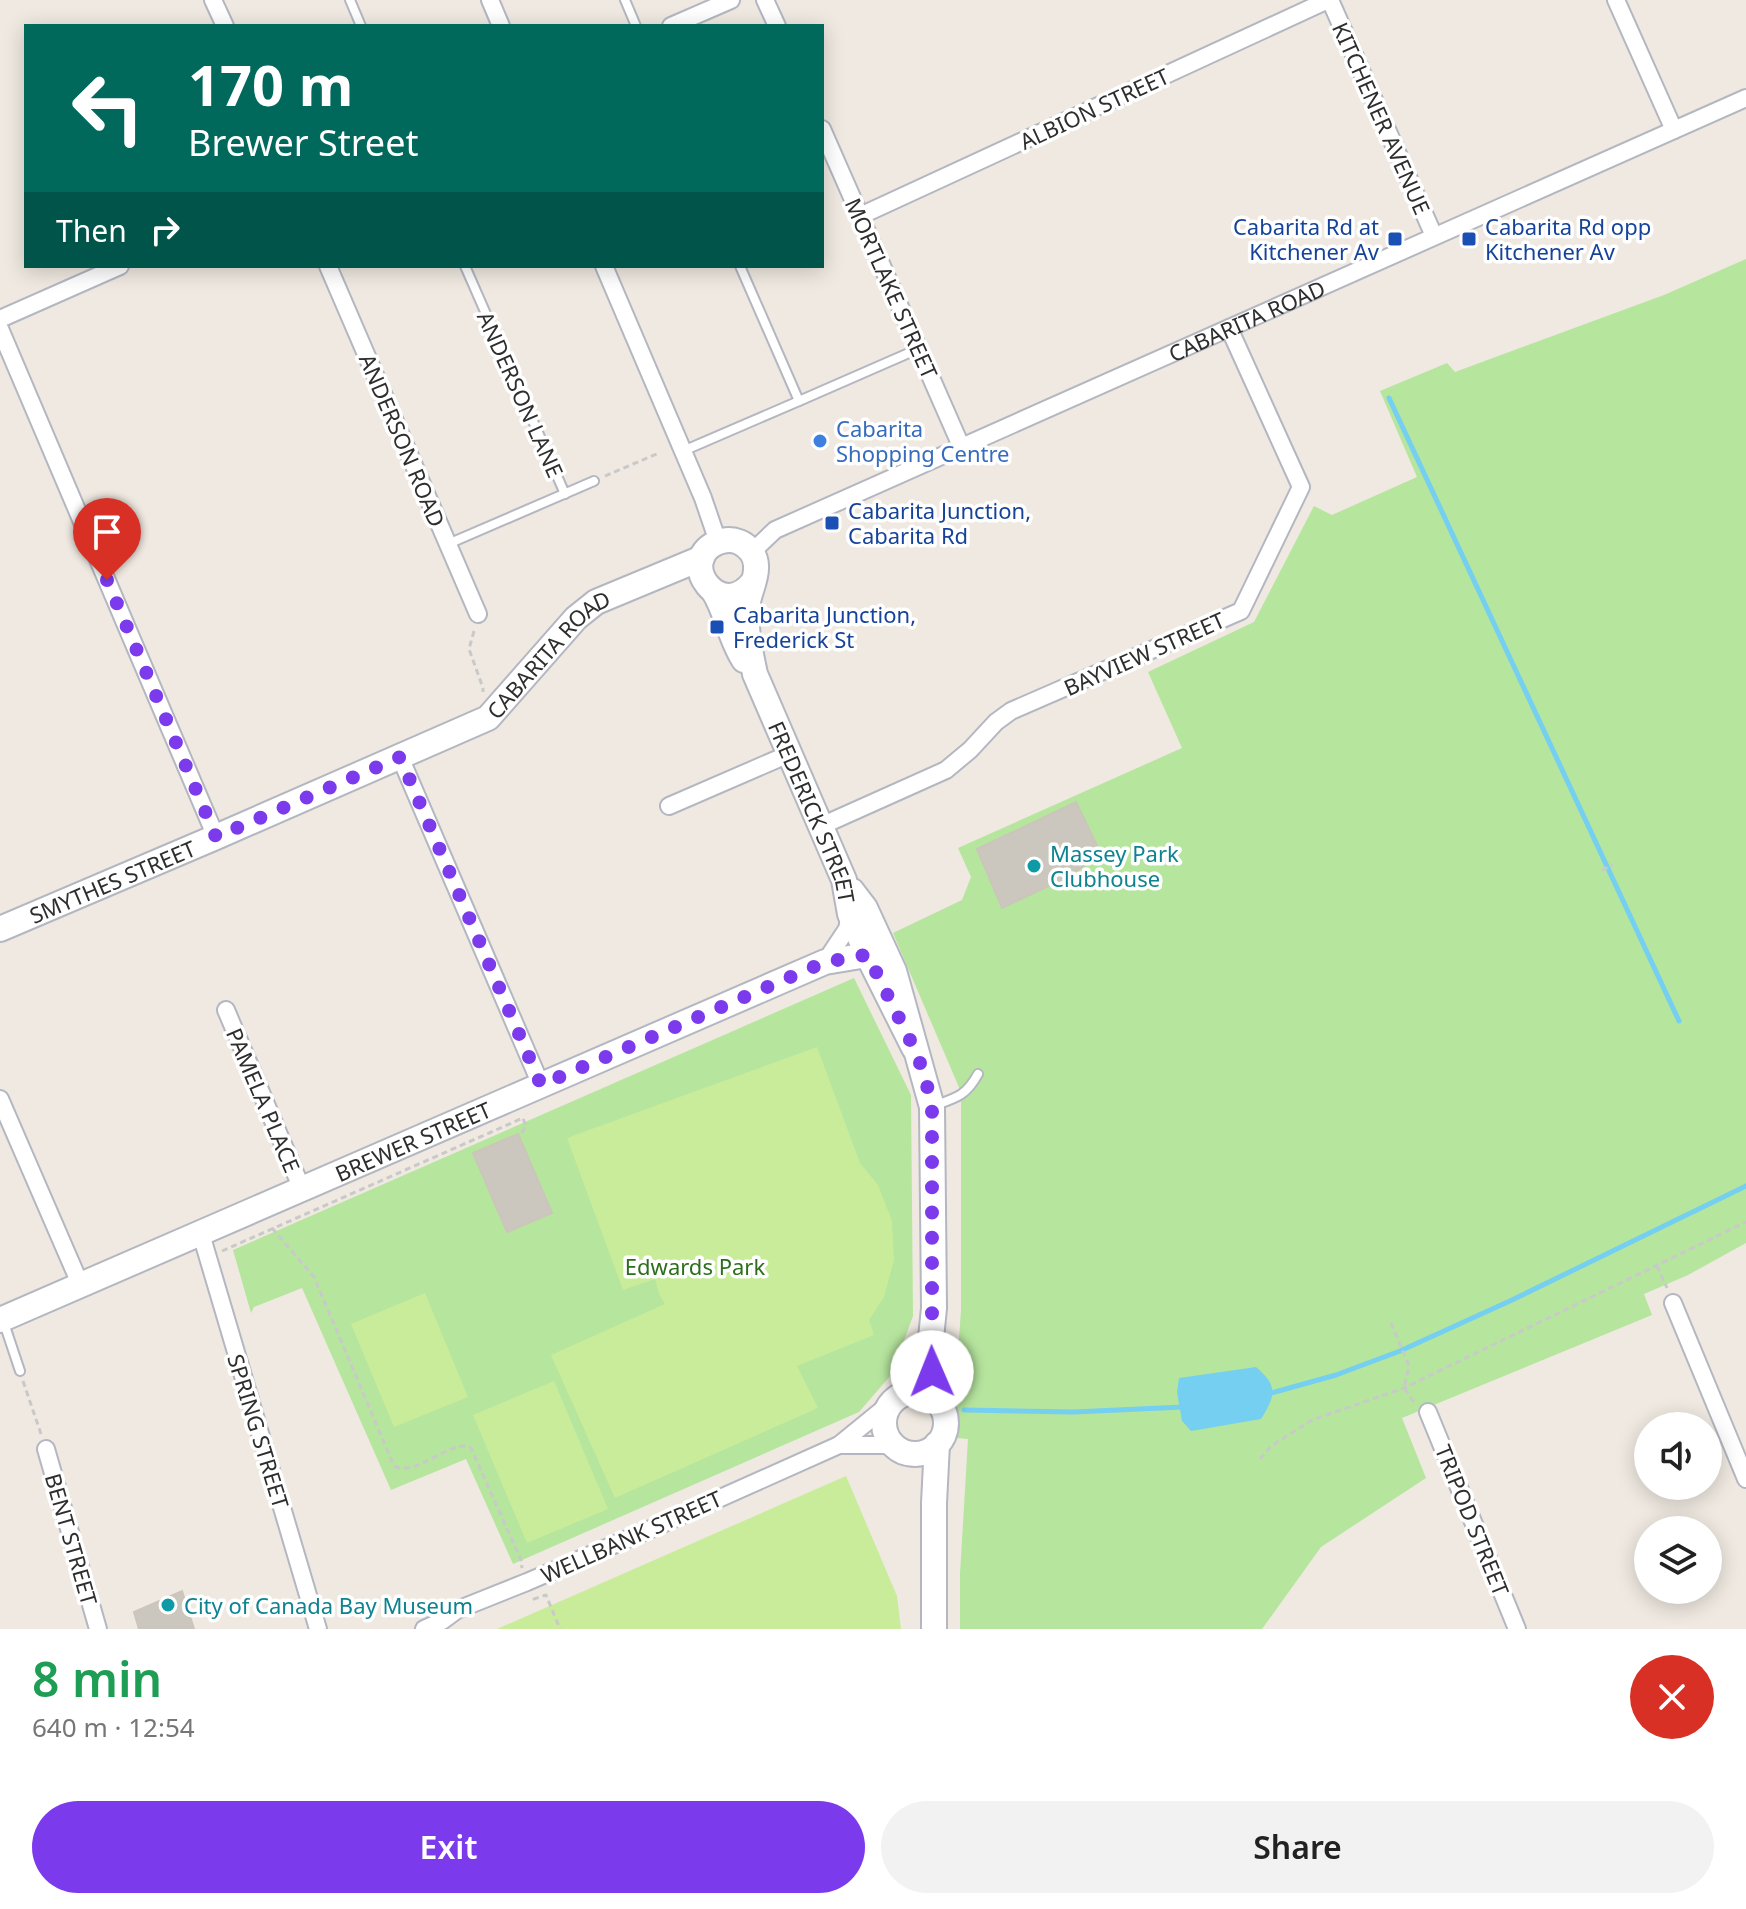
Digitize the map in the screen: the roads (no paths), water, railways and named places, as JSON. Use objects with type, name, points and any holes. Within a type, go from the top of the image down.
[{"type":"main road","points":[[731,540],[743,544],[752,552],[757,567],[753,582],[747,589],[731,596],[714,592],[708,587],[701,575],[710,550],[731,540]]},
{"type":"main road","name":"CABARITA ROAD","points":[[400,757],[488,718],[576,618],[596,602],[710,550]]},
{"type":"main road","name":"FREDERICK STREET","points":[[753,582],[747,623],[755,674],[844,880],[865,908],[864,935],[924,1073],[932,1107],[934,1308],[931,1338],[943,1397]]},
{"type":"main road","name":"FREDERICK STREET","points":[[714,592],[723,607],[741,656],[755,674]]},
{"type":"main road","name":"SMYTHES STREET","points":[[0,929],[400,757]]},
{"type":"main road","name":"BREWER STREET","points":[[1,1320],[825,962],[861,956],[864,935]]},
{"type":"main road","points":[[931,1338],[897,1399],[888,1409],[884,1428],[887,1437],[901,1450],[934,1503]]},
{"type":"main road","points":[[897,1399],[917,1393],[943,1397],[940,1406],[946,1426],[943,1436],[946,1441],[934,1503],[934,1629]]},
{"type":"main road","points":[[901,1450],[920,1454],[946,1441]]},
{"type":"street","points":[[213,0],[224,24]]},
{"type":"street","points":[[490,0],[500,24]]},
{"type":"street","points":[[676,24],[731,0]]},
{"type":"street","points":[[765,0],[776,24]]},
{"type":"street","name":"ALBION STREET","points":[[860,216],[1329,0]]},
{"type":"street","name":"KITCHENER AVENUE","points":[[1329,0],[1434,236]]},
{"type":"street","points":[[1616,0],[1674,130]]},
{"type":"street","name":"CABARITA ROAD","points":[[752,552],[775,530],[1746,98]]},
{"type":"street","name":"MORTLAKE STREET","points":[[824,134],[961,446]]},
{"type":"street","points":[[0,319],[115,268]]},
{"type":"street","name":"ANDERSON ROAD","points":[[329,268],[478,614]]},
{"type":"street","points":[[605,268],[710,515],[710,550]]},
{"type":"street","name":"BAYVIEW STREET","points":[[821,826],[946,770],[1011,711],[1241,611],[1301,487],[1229,328]]},
{"type":"street","points":[[0,329],[216,837]]},
{"type":"street","points":[[669,806],[789,754]]},
{"type":"street","points":[[400,757],[541,1085]]},
{"type":"street","name":"PAMELA PLACE","points":[[226,1010],[302,1189]]},
{"type":"street","points":[[0,1099],[81,1286]]},
{"type":"street","name":"SPRING STREET","points":[[201,1234],[318,1629]]},
{"type":"street","points":[[1673,1303],[1746,1479]]},
{"type":"street","name":"WELLBANK STREET","points":[[424,1629],[457,1610],[660,1525],[839,1445],[897,1399]]},
{"type":"street","name":"TRIPOD STREET","points":[[1428,1412],[1517,1629]]},
{"type":"street","name":"WELLBANK STREET","points":[[839,1445],[901,1450]]},
{"type":"street","name":"BENT STREET","points":[[46,1449],[98,1629]]},
{"type":"lane","points":[[350,0],[360,24]]},
{"type":"lane","points":[[625,0],[635,24]]},
{"type":"lane","name":"ANDERSON LANE","points":[[447,544],[565,494],[466,268]]},
{"type":"lane","points":[[741,268],[799,401]]},
{"type":"lane","points":[[683,451],[919,349]]},
{"type":"lane","points":[[565,494],[594,481]]},
{"type":"lane","points":[[932,1107],[969,1090],[978,1074]]},
{"type":"lane","points":[[1,1320],[20,1371]]},
{"type":"water","points":[[1256,1367],[1268,1380],[1272,1391],[1270,1403],[1261,1419],[1191,1431],[1182,1421],[1177,1392],[1179,1378]]},
{"type":"waterway","points":[[1389,398],[1679,1021]]},
{"type":"waterway","points":[[1268,1394],[1336,1375],[1400,1351],[1746,1186]]},
{"type":"waterway","points":[[964,1410],[1074,1412],[1183,1407]]},
{"type":"place","name":"Cabarita Rd at Kitchener Av","points":[[1395,239]]},
{"type":"place","name":"Cabarita Rd opp Kitchener Av","points":[[1469,239]]},
{"type":"place","name":"Cabarita Shopping Centre","points":[[820,441]]},
{"type":"place","name":"Cabarita Junction, Cabarita Rd","points":[[832,523]]},
{"type":"place","name":"Cabarita Junction, Frederick St","points":[[717,627]]},
{"type":"place","name":"Massey Park Clubhouse","points":[[1034,866]]},
{"type":"place","name":"City of Canada Bay Museum","points":[[168,1605]]},
{"type":"park label","name":"Edwards Park","points":[[695,1266]]}]
